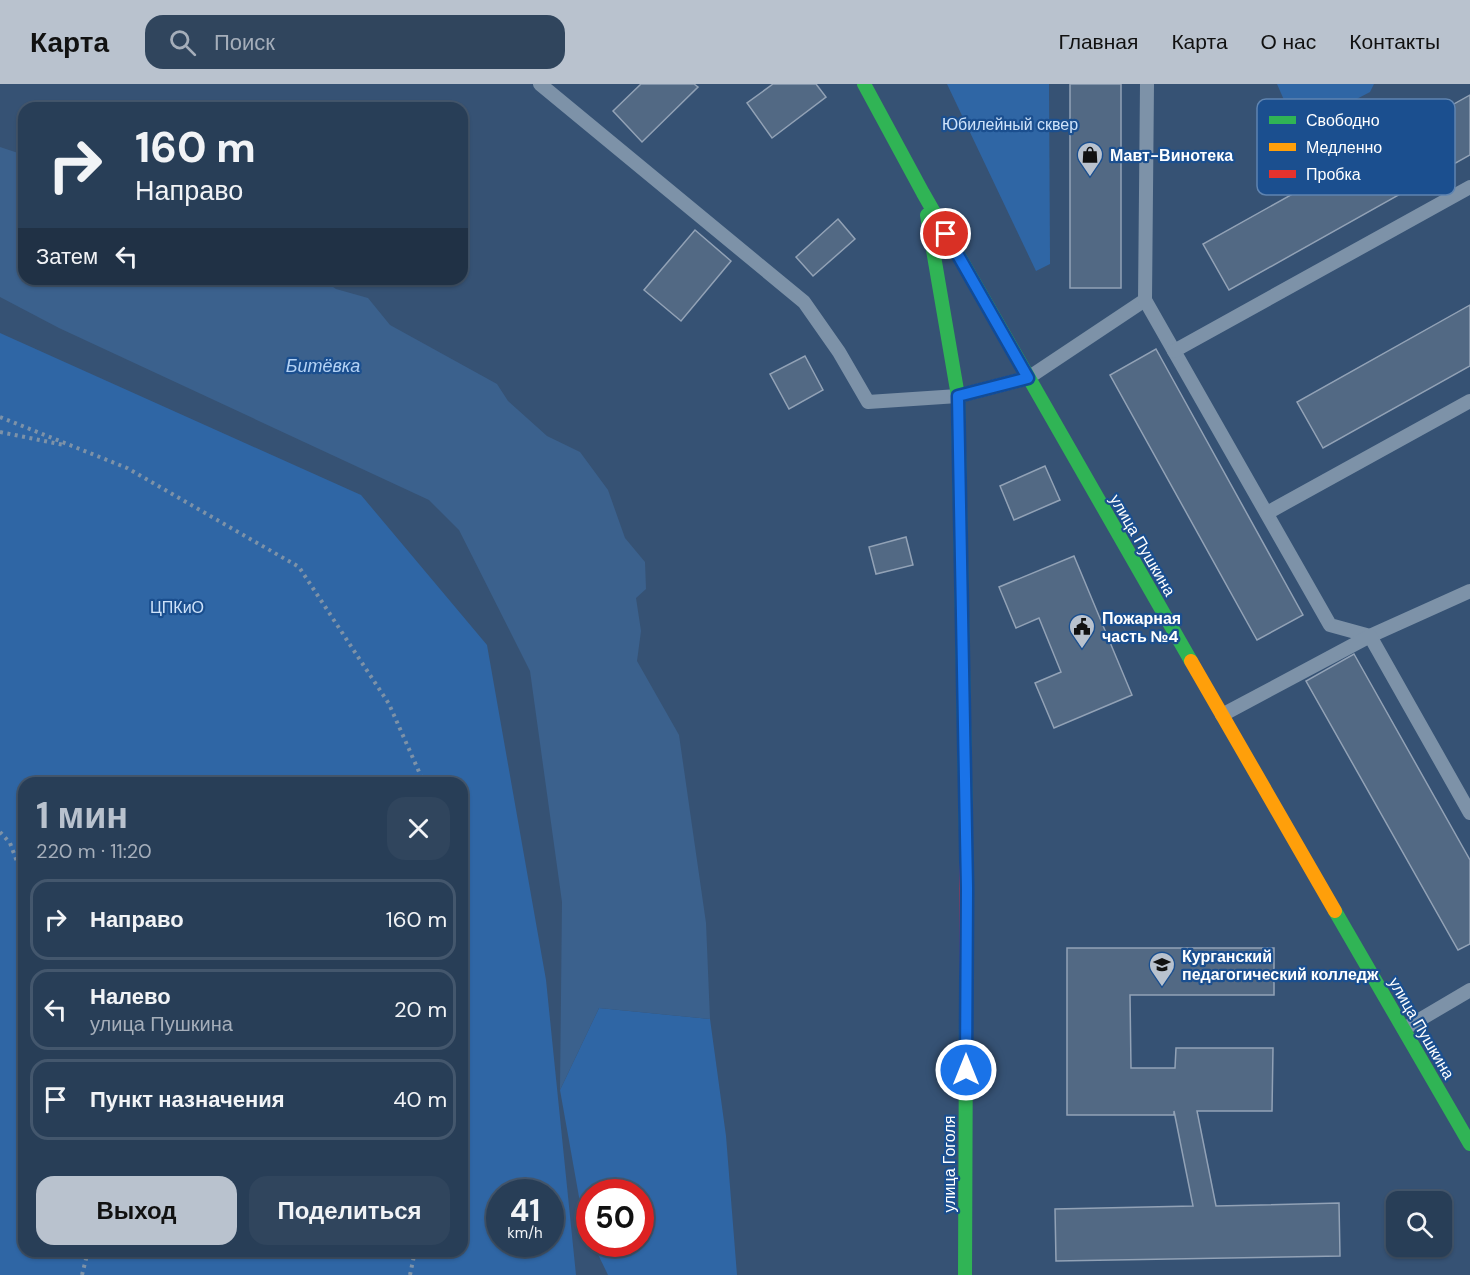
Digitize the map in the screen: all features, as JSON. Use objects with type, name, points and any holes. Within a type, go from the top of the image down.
[{"type":"main road","name":"улица Пушкина","points":[[864,84],[1028,378],[1470,1144]]},
{"type":"main road","name":"улица Гоголя","points":[[923,193],[958,396],[967,888],[965,1275]]},
{"type":"lane","points":[[540,84],[804,302],[839,352],[868,402],[958,396],[1028,378],[1145,300]]},
{"type":"lane","points":[[1147,84],[1145,300],[1330,625],[1370,636],[1470,813]]},
{"type":"lane","points":[[1174,351],[1470,187]]},
{"type":"lane","points":[[1267,513],[1470,401]]},
{"type":"lane","points":[[1222,715],[1370,636],[1470,591]]},
{"type":"lane","points":[[1404,1029],[1470,990]]},
{"type":"path","points":[[0,417],[127,468],[298,567],[389,704],[421,777]]},
{"type":"path","points":[[0,432],[75,447]]},
{"type":"path","points":[[0,832],[10,843],[18,864]]},
{"type":"path","points":[[82,1275],[86,1257]]},
{"type":"path","points":[[410,1275],[414,1257]]},
{"type":"green space","name":"Юбилейный сквер","points":[[947,84],[1049,84],[1050,264],[1036,271]]},
{"type":"green space","points":[[1277,84],[1374,84],[1370,92],[1357,99],[1284,99]]},
{"type":"green space","name":"ЦПКиО","points":[[0,333],[361,495],[487,645],[546,980],[576,1275],[0,1275]]},
{"type":"green space","points":[[599,1008],[710,1019],[726,1136],[737,1275],[608,1275],[599,1257],[654,1257],[654,1179],[576,1180],[560,1090]]},
{"type":"water","name":"Битёвка","points":[[0,147],[18,153],[18,285],[330,285],[336,289],[368,298],[390,325],[497,384],[508,401],[547,436],[580,452],[608,490],[625,538],[645,562],[646,589],[636,598],[641,631],[637,661],[679,735],[706,923],[710,1019],[599,1008],[560,1090],[562,902],[530,671],[459,530],[429,500],[59,328],[0,297]]},
{"type":"building","points":[[641,84],[694,84],[698,87],[642,142],[613,111]]},
{"type":"building","points":[[773,84],[816,84],[826,97],[772,138],[747,103]]},
{"type":"building","points":[[1070,84],[1121,84],[1121,288],[1070,288]]},
{"type":"building","points":[[1470,95],[1470,155],[1455,163],[1455,103]]},
{"type":"building","points":[[1291,195],[1399,195],[1229,290],[1203,244]]},
{"type":"building","points":[[838,219],[855,239],[813,276],[796,257]]},
{"type":"building","points":[[695,230],[731,261],[681,321],[644,290]]},
{"type":"building","points":[[1470,305],[1470,366],[1323,448],[1297,402]]},
{"type":"building","points":[[1156,349],[1303,615],[1257,640],[1110,375]]},
{"type":"building","points":[[805,356],[823,390],[789,409],[770,374]]},
{"type":"building","points":[[1045,466],[1060,500],[1014,520],[1000,486]]},
{"type":"building","points":[[906,537],[913,565],[876,574],[869,547]]},
{"type":"building","name":"Пожарная часть №4","points":[[1074,556],[1132,695],[1054,728],[1035,683],[1061,672],[1039,618],[1016,628],[999,587]]},
{"type":"building","points":[[1354,654],[1470,860],[1470,944],[1458,950],[1306,681]]},
{"type":"building","points":[[1067,948],[1274,948],[1274,995],[1130,995],[1131,1068],[1175,1068],[1176,1048],[1273,1048],[1272,1111],[1197,1111],[1216,1206],[1339,1203],[1340,1256],[1056,1261],[1055,1209],[1193,1206],[1174,1111],[1174,1115],[1067,1115]]},
{"type":"traffic: fast","points":[[864,84],[923,193],[1191,661]]},
{"type":"traffic: fast","points":[[927,215],[958,396],[966,831]]},
{"type":"traffic: fast","points":[[1335,911],[1470,1144]]},
{"type":"traffic: fast","points":[[965,1275],[966,1018]]},
{"type":"traffic: slow","points":[[1191,661],[1335,911]]},
{"type":"traffic: jam","points":[[966,831],[966,1018]]},
{"type":"place","name":"Мавт-Винотека","points":[[1090,178]]},
{"type":"place","name":"Пожарная часть №4","points":[[1082,650]]},
{"type":"place","name":"Курганский педагогический колледж","points":[[1162,988]]},
{"type":"route","points":[[946,234],[1028,378],[958,396],[967,888],[966,1070]]}]
